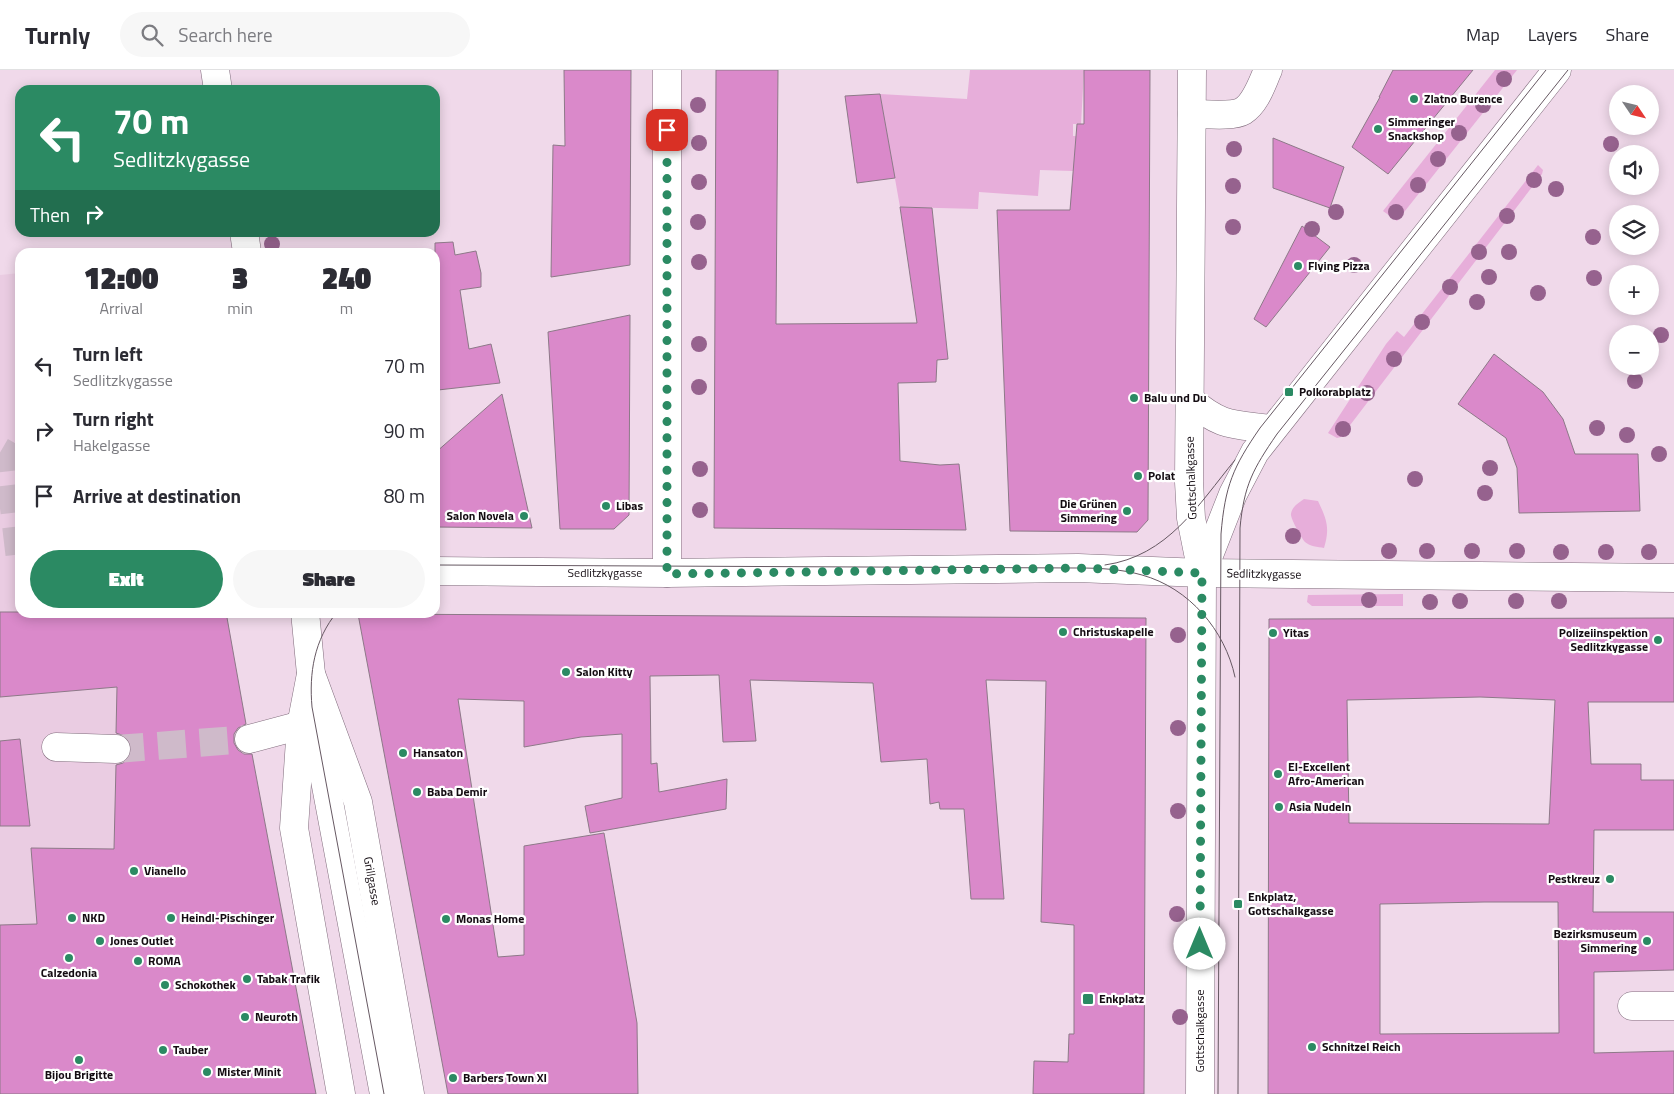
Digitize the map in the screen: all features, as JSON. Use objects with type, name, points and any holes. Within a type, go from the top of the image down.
[{"type":"main road","points":[[215,70],[217,85]]},
{"type":"main road","points":[[667,70],[667,574]]},
{"type":"main road","name":"Gottschalkgasse","points":[[1192,70],[1189,445],[1191,518],[1202,573],[1200,1094]]},
{"type":"main road","points":[[1192,114],[1236,114],[1244,111],[1253,102],[1268,70]]},
{"type":"main road","points":[[1202,573],[1244,470],[1271,429],[1558,70]]},
{"type":"main road","points":[[1190,400],[1210,416],[1224,423],[1271,429]]},
{"type":"main road","name":"Sedlitzkygasse","points":[[440,572],[667,574],[1078,568],[1202,573],[1674,578]]},
{"type":"main road","points":[[306,618],[314,722],[384,1094]]},
{"type":"main road","points":[[249,739],[314,722]]},
{"type":"main road","points":[[314,722],[294,828],[341,1094]]},
{"type":"main road","name":"Grillgasse","points":[[314,722],[358,802],[410,1094]]},
{"type":"main road","points":[[56,748],[116,750]]},
{"type":"main road","points":[[1632,1006],[1674,1006]]},
{"type":"shaded area","points":[[970,70],[1084,70],[1081,124],[1073,124],[1073,136],[1081,136],[1073,171],[1040,170],[1038,196],[979,192],[978,209],[900,207],[880,94],[967,99]]},
{"type":"shaded area","points":[[1495,70],[1517,70],[1397,221],[1383,211]]},
{"type":"shaded area","points":[[1538,165],[1543,170],[1542,174],[1341,437],[1337,438],[1328,433],[1386,344],[1397,331],[1404,337]]},
{"type":"shaded area","points":[[15,274],[15,618],[40,618],[236,676],[316,1094],[0,1094],[0,275]]},
{"type":"shaded area","points":[[1304,499],[1318,501],[1324,514],[1327,524],[1327,535],[1324,548],[1305,542],[1292,520],[1291,514],[1293,509]]},
{"type":"shaded area","points":[[1403,594],[1403,606],[1312,606],[1307,602],[1308,595]]},
{"type":"building","points":[[564,70],[631,70],[630,265],[551,277],[553,145],[565,146]]},
{"type":"building","points":[[716,70],[778,70],[776,324],[917,323],[900,207],[932,208],[948,359],[937,360],[936,382],[898,383],[900,461],[940,465],[959,464],[966,530],[714,528]]},
{"type":"building","points":[[1084,70],[1150,70],[1148,520],[1137,532],[1010,531],[997,210],[1070,210],[1077,124],[1084,124]]},
{"type":"building","points":[[1393,70],[1473,70],[1388,174],[1352,147]]},
{"type":"building","points":[[880,94],[895,178],[857,183],[845,96]]},
{"type":"building","points":[[1273,138],[1344,167],[1330,208],[1273,188]]},
{"type":"building","name":"Flying Pizza","points":[[1302,226],[1330,247],[1266,327],[1254,319]]},
{"type":"building","points":[[453,242],[455,255],[476,251],[481,273],[481,287],[460,290],[469,349],[491,344],[500,383],[440,390],[440,248],[435,248],[435,243]]},
{"type":"building","points":[[630,315],[629,515],[614,529],[560,529],[548,332]]},
{"type":"building","points":[[1494,354],[1543,392],[1563,419],[1575,454],[1638,454],[1640,511],[1519,513],[1517,468],[1506,438],[1458,404]]},
{"type":"building","points":[[502,394],[532,528],[440,527],[440,449]]},
{"type":"building","points":[[0,612],[15,612],[15,618],[227,618],[246,724],[238,728],[234,734],[234,743],[238,750],[244,754],[252,754],[316,1094],[0,1094],[0,925],[37,924],[31,848],[114,849],[116,765],[123,763],[129,758],[132,749],[130,742],[125,736],[116,733],[117,687],[0,697]]},
{"type":"building","points":[[440,614],[1146,618],[1144,1094],[1033,1094],[1034,1061],[1068,1062],[1069,1034],[1074,1034],[1074,925],[1041,922],[1046,681],[986,680],[1004,899],[971,899],[964,809],[940,809],[939,802],[930,804],[927,759],[881,762],[873,683],[750,680],[756,741],[723,742],[719,675],[650,676],[651,764],[657,763],[659,792],[727,779],[726,809],[590,833],[585,806],[622,798],[622,734],[581,737],[524,747],[524,701],[458,699],[498,957],[524,955],[524,846],[604,833],[637,1023],[638,1094],[448,1094],[359,618],[440,618]]},
{"type":"building","points":[[1674,618],[1674,702],[1588,702],[1591,764],[1641,764],[1641,780],[1674,780],[1674,830],[1594,830],[1593,912],[1674,912],[1674,970],[1594,972],[1594,1053],[1674,1051],[1674,1094],[1268,1094],[1269,619]],"holes":[[[1480,697],[1555,700],[1549,824],[1349,823],[1347,700]],[[1558,902],[1559,1033],[1380,1034],[1380,904]]]},
{"type":"building","points":[[20,739],[30,826],[0,826],[0,741]]},
{"type":"tunnel","points":[[15,455],[9,465],[15,516]]},
{"type":"tunnel","points":[[116,749],[249,739]]},
{"type":"tram line","points":[[1218,1094],[1221,534],[1228,490],[1243,454],[1260,428],[1546,70]]},
{"type":"tram line","points":[[1238,1094],[1240,528],[1247,489],[1256,468],[1277,434],[1568,70]]},
{"type":"tram line","points":[[1105,565],[1127,560],[1147,551],[1164,540],[1194,511],[1235,460]]},
{"type":"tram line","points":[[440,565],[1086,568],[1118,570],[1159,581],[1189,601],[1214,628],[1223,643],[1235,677]]},
{"type":"tram line","points":[[333,618],[318,645],[315,657],[311,682],[312,707],[384,1094]]},
{"type":"place","name":"Zlatno Burence","points":[[1414,99]]},
{"type":"place","name":"Simmeringer Snackshop","points":[[1378,129]]},
{"type":"place","name":"Flying Pizza","points":[[1298,266]]},
{"type":"place","name":"Polkorabplatz","points":[[1289,392]]},
{"type":"place","name":"Balu und Du","points":[[1134,398]]},
{"type":"place","name":"Polat","points":[[1138,476]]},
{"type":"place","name":"Libas","points":[[606,506]]},
{"type":"place","name":"Die Grünen Simmering","points":[[1127,511]]},
{"type":"place","name":"Salon Novela","points":[[524,516]]},
{"type":"place","name":"Christuskapelle","points":[[1063,632]]},
{"type":"place","name":"Yitas","points":[[1273,633]]},
{"type":"place","name":"Polizeiinspektion Sedlitzkygasse","points":[[1658,640]]},
{"type":"place","name":"Salon Kitty","points":[[566,672]]},
{"type":"place","name":"Hansaton","points":[[403,753]]},
{"type":"place","name":"El-Excellent Afro-American","points":[[1278,774]]},
{"type":"place","name":"Baba Demir","points":[[417,792]]},
{"type":"place","name":"Asia Nudeln","points":[[1279,807]]},
{"type":"place","name":"Vianello","points":[[134,871]]},
{"type":"place","name":"Pestkreuz","points":[[1610,879]]},
{"type":"place","name":"Enkplatz, Gottschalkgasse","points":[[1238,904]]},
{"type":"place","name":"NKD","points":[[72,918]]},
{"type":"place","name":"Heindl-Pischinger","points":[[171,918]]},
{"type":"place","name":"Monas Home","points":[[446,919]]},
{"type":"place","name":"Jones Outlet","points":[[100,941]]},
{"type":"place","name":"Bezirksmuseum Simmering","points":[[1647,941]]},
{"type":"place","name":"Calzedonia","points":[[69,958]]},
{"type":"place","name":"ROMA","points":[[138,961]]},
{"type":"place","name":"Tabak Trafik","points":[[247,979]]},
{"type":"place","name":"Schokothek","points":[[165,985]]},
{"type":"place","name":"Enkplatz","points":[[1088,999]]},
{"type":"place","name":"Neuroth","points":[[245,1017]]},
{"type":"place","name":"Schnitzel Reich","points":[[1312,1047]]},
{"type":"place","name":"Tauber","points":[[163,1050]]},
{"type":"place","name":"Bijou Brigitte","points":[[79,1060]]},
{"type":"place","name":"Mister Minit","points":[[207,1072]]},
{"type":"place","name":"Barbers Town XI","points":[[453,1078]]},
{"type":"route","points":[[667,130],[667,574],[1078,568],[1202,573],[1200,944]]}]
